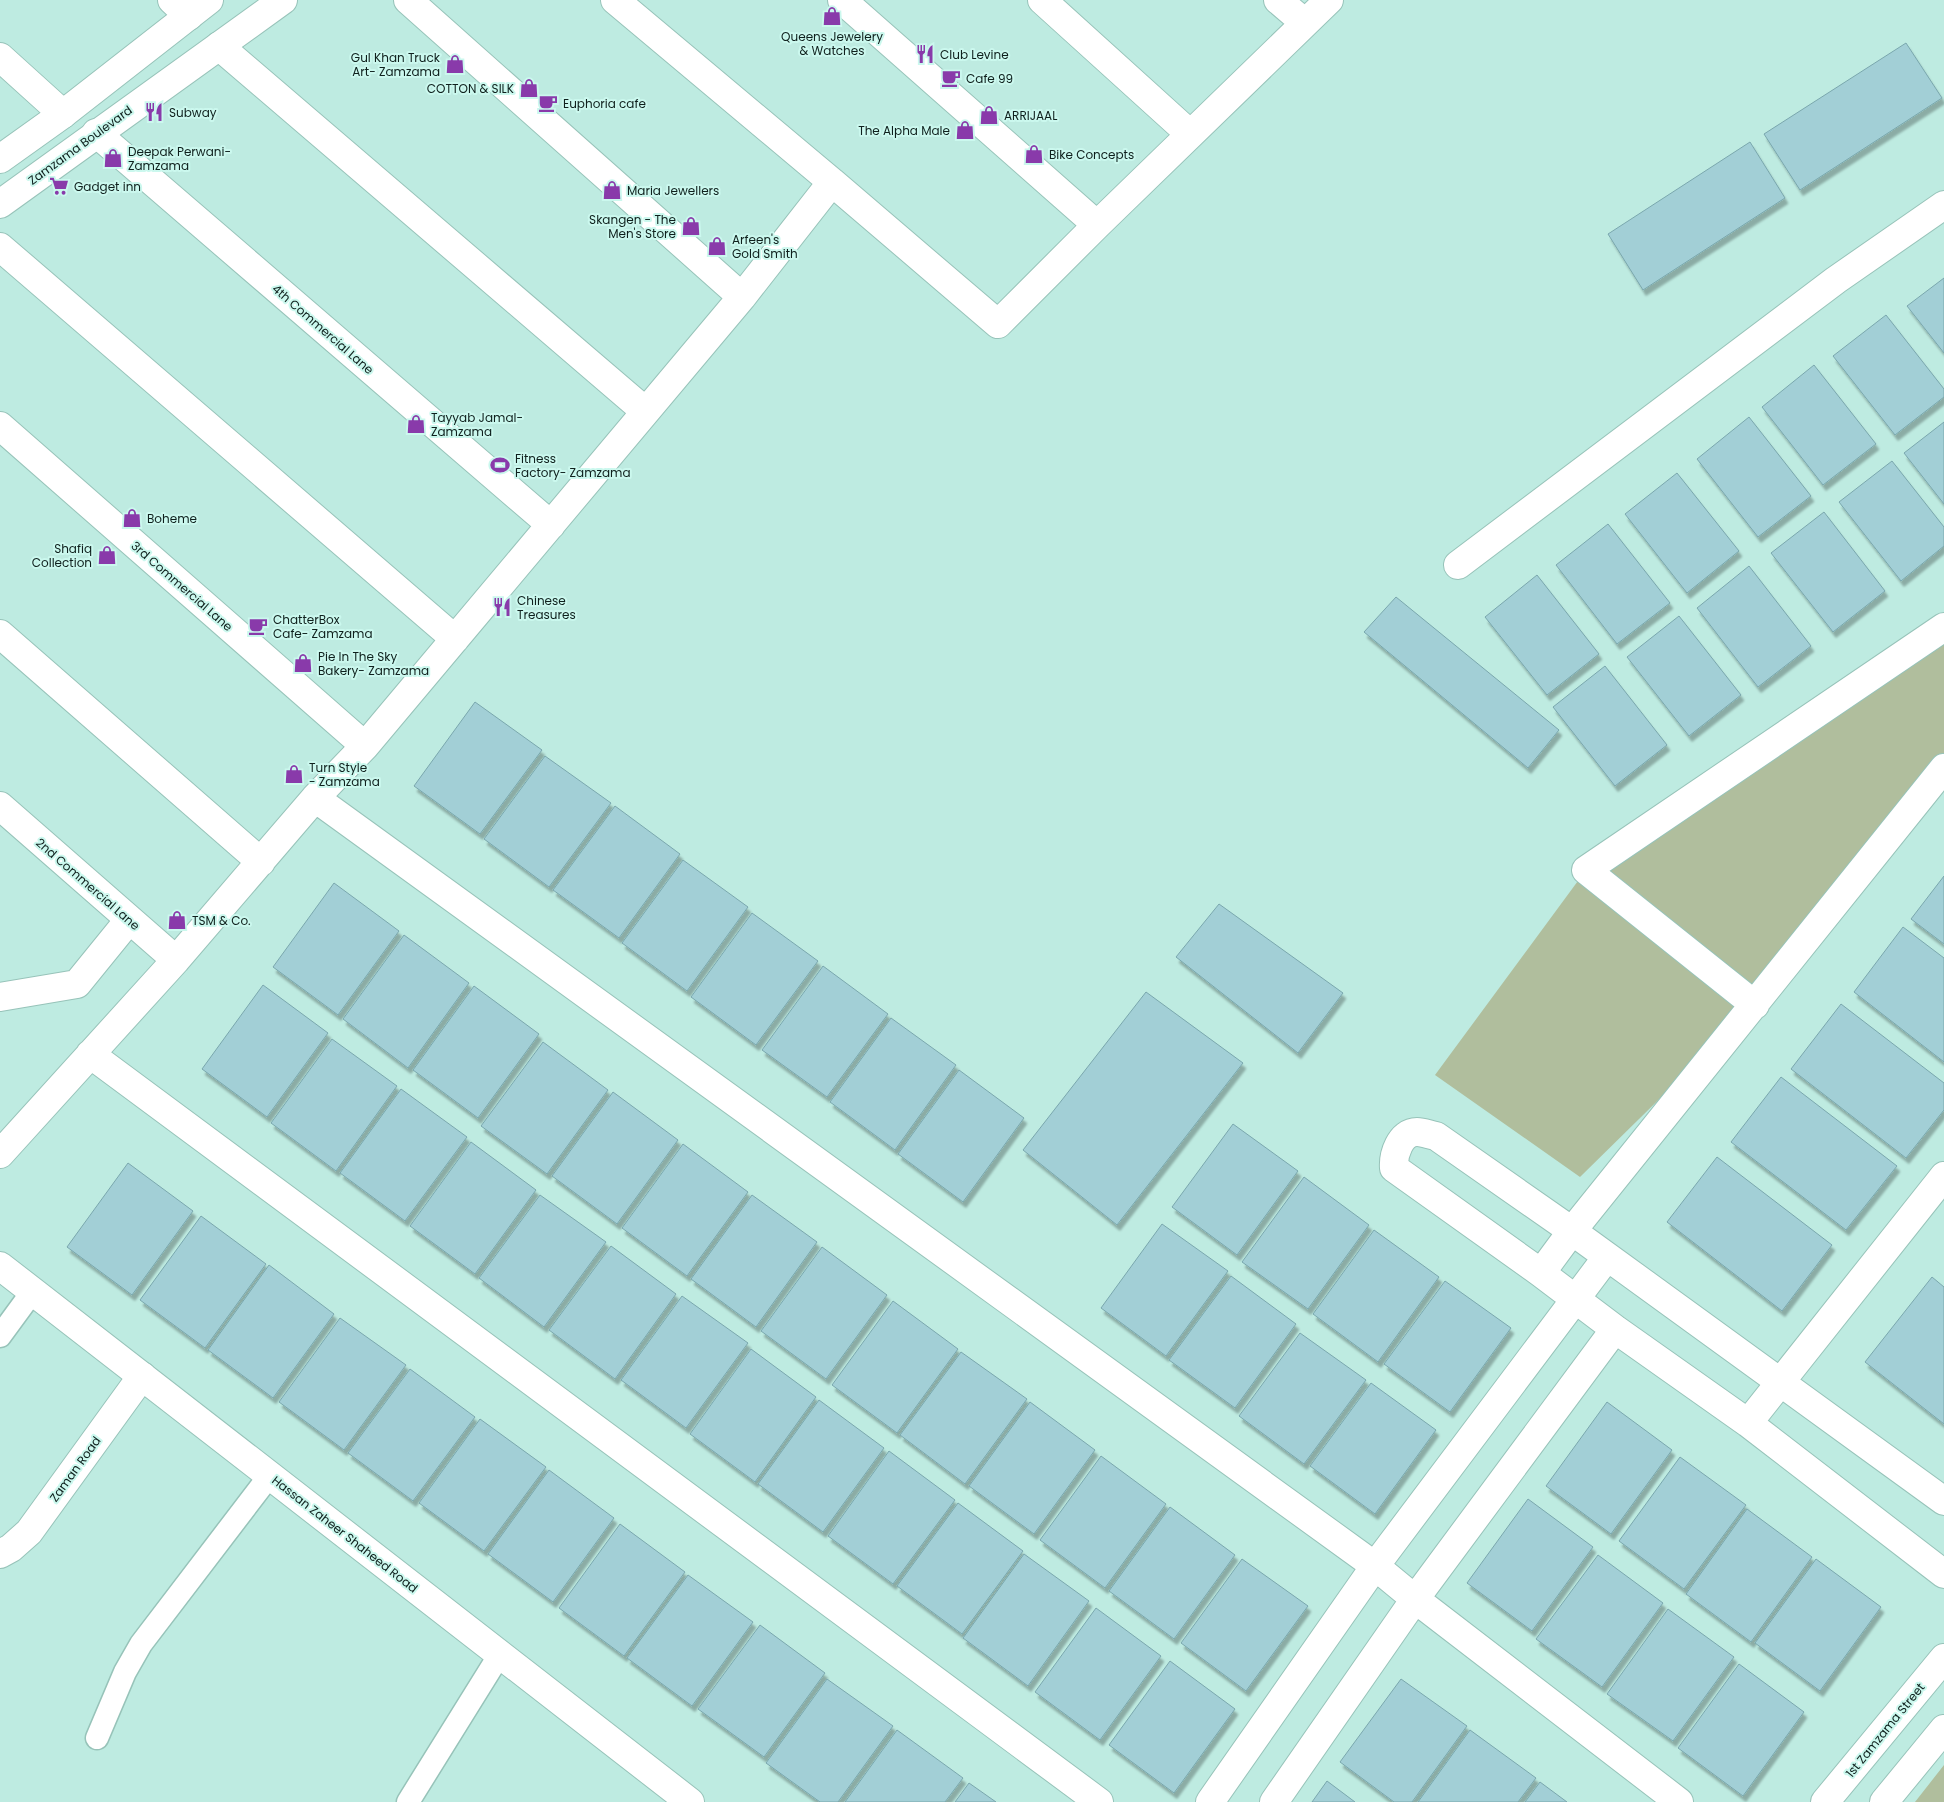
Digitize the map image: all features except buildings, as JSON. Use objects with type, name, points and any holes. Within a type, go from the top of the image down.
[{"type":"street","name":"Zamzama Boulevard","points":[[0,204],[283,0]]},
{"type":"street","points":[[408,0],[742,296]]},
{"type":"street","points":[[616,0],[998,324],[1096,225],[1329,0]]},
{"type":"street","points":[[842,0],[1096,225]]},
{"type":"street","points":[[1042,0],[1190,134]]},
{"type":"street","points":[[1278,0],[1304,23]]},
{"type":"street","points":[[0,159],[64,114],[190,5]]},
{"type":"street","points":[[219,46],[646,411]]},
{"type":"street","points":[[0,58],[64,114]]},
{"type":"street","name":"4th Commercial Lane","points":[[96,133],[550,525]]},
{"type":"street","points":[[0,1154],[176,960],[315,798],[365,746],[742,296],[832,182]]},
{"type":"street","points":[[1458,565],[1836,280],[1944,205]]},
{"type":"street","points":[[0,247],[455,639]]},
{"type":"street","name":"3rd Commercial Lane","points":[[0,426],[365,746]]},
{"type":"street","points":[[1755,1005],[1586,870],[1944,627]]},
{"type":"street","points":[[0,634],[261,862]]},
{"type":"street","points":[[1542,1274],[1572,1231],[1944,768]]},
{"type":"street","points":[[315,798],[1375,1566],[1414,1599],[1679,1802]]},
{"type":"street","name":"2nd Commercial Lane","points":[[0,806],[176,960]]},
{"type":"street","points":[[0,997],[77,984],[129,920]]},
{"type":"street","points":[[90,1054],[1099,1802]]},
{"type":"street","points":[[1944,1502],[1607,1256],[1436,1136],[1415,1132],[1405,1137],[1393,1158],[1394,1168],[1748,1423],[1944,1574]]},
{"type":"street","points":[[1748,1423],[1944,1176]]},
{"type":"street","points":[[1210,1802],[1375,1566],[1607,1256]]},
{"type":"street","name":"Hassan Zaheer Shaheed Road","points":[[0,1266],[690,1802]]},
{"type":"street","points":[[1274,1802],[1414,1599],[1615,1329]]},
{"type":"street","name":"Zaman Road","points":[[0,1554],[11,1548],[29,1532],[142,1376]]},
{"type":"street","name":"1st Zamzama Street","points":[[1826,1802],[1944,1658]]},
{"type":"street","points":[[1884,1802],[1944,1729]]},
{"type":"lane","points":[[0,1336],[33,1291]]},
{"type":"lane","points":[[97,1738],[125,1672],[141,1644],[270,1475]]},
{"type":"lane","points":[[408,1802],[500,1654]]},
{"type":"green space","points":[[1944,627],[1944,768],[1755,1005],[1580,1177],[1435,1075],[1586,870]]},
{"type":"green space","points":[[1944,1765],[1944,1802],[1915,1802]]},
{"type":"place","name":"Queens Jewelery & Watches","points":[[832,16]]},
{"type":"place","name":"Club Levine","points":[[925,54]]},
{"type":"place","name":"Gul Khan Truck Art- Zamzama","points":[[455,64]]},
{"type":"place","name":"Cafe 99","points":[[951,78]]},
{"type":"place","name":"COTTON & SILK","points":[[529,88]]},
{"type":"place","name":"Euphoria cafe","points":[[548,103]]},
{"type":"place","name":"Subway","points":[[154,112]]},
{"type":"place","name":"ARRIJAAL","points":[[989,115]]},
{"type":"place","name":"The Alpha Male","points":[[965,130]]},
{"type":"place","name":"Bike Concepts","points":[[1034,154]]},
{"type":"place","name":"Deepak Perwani- Zamzama","points":[[113,158]]},
{"type":"place","name":"Gadget inn","points":[[59,186]]},
{"type":"place","name":"Maria Jewellers","points":[[612,190]]},
{"type":"place","name":"Skangen - The Men's Store","points":[[691,226]]},
{"type":"place","name":"Arfeen's Gold Smith","points":[[717,246]]},
{"type":"place","name":"Tayyab Jamal- Zamzama","points":[[416,424]]},
{"type":"place","name":"Fitness Factory- Zamzama","points":[[500,465]]},
{"type":"place","name":"Boheme","points":[[132,518]]},
{"type":"place","name":"Shafiq Collection","points":[[107,555]]},
{"type":"place","name":"Chinese Treasures","points":[[502,607]]},
{"type":"place","name":"ChatterBox Cafe- Zamzama","points":[[258,626]]},
{"type":"place","name":"Pie In The Sky Bakery- Zamzama","points":[[303,663]]},
{"type":"place","name":"Turn Style - Zamzama","points":[[294,774]]},
{"type":"place","name":"TSM & Co.","points":[[177,920]]}]
